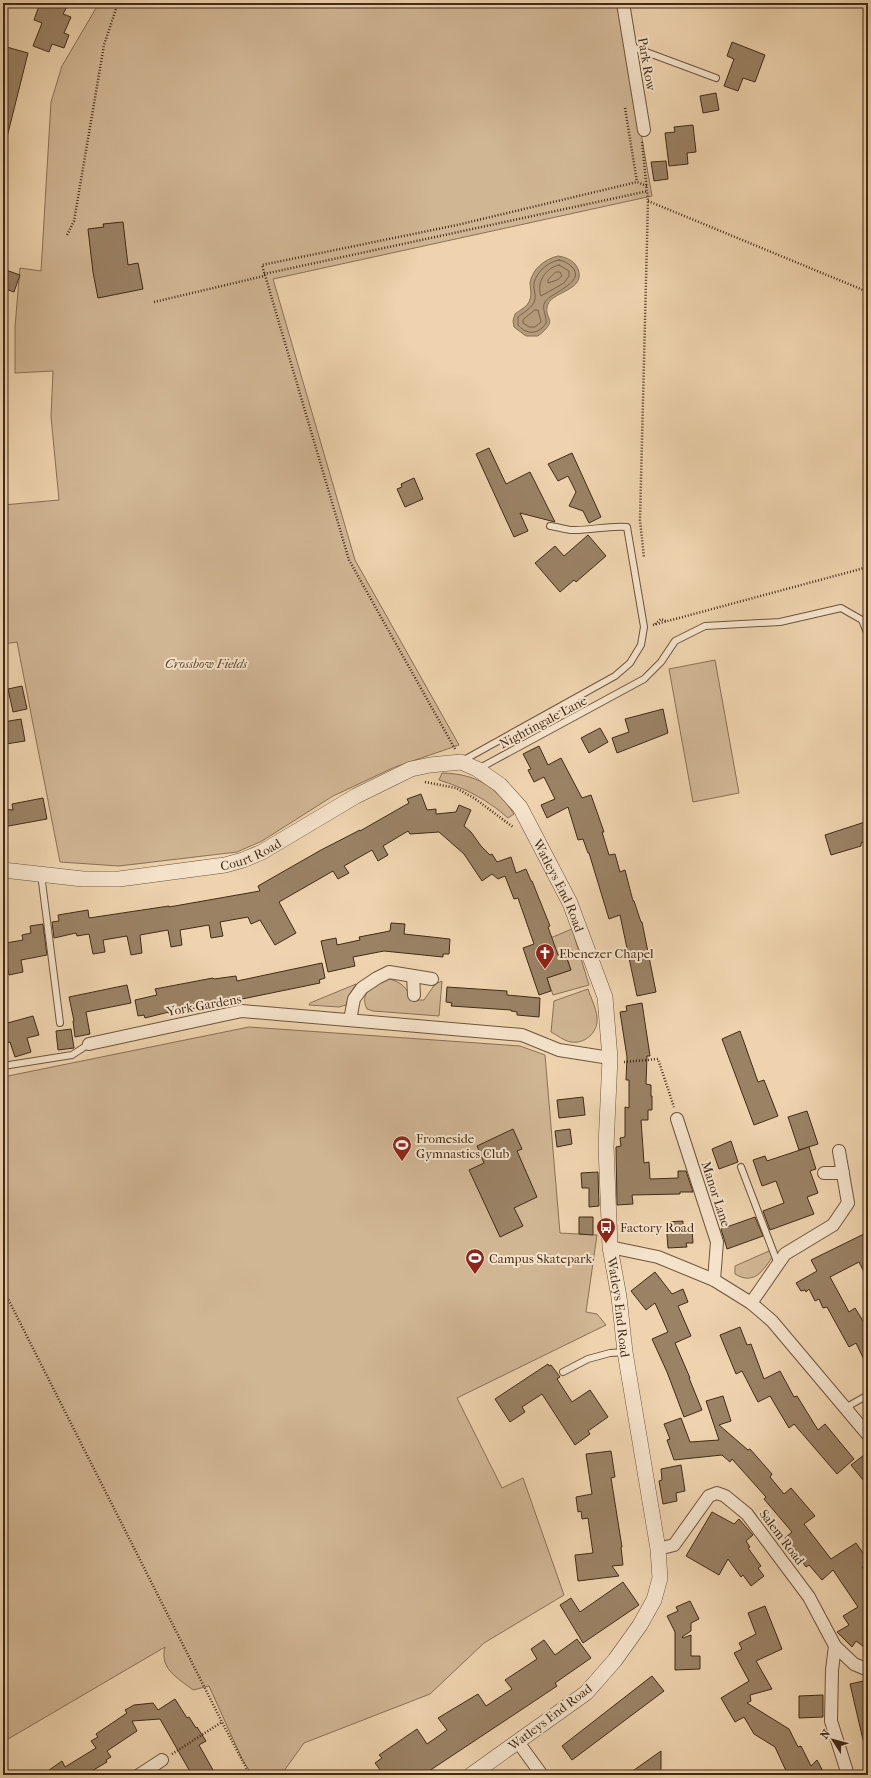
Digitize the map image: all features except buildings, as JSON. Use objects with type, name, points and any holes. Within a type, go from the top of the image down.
[{"type":"street","name":"Park Row","points":[[623,3],[644,130]]},
{"type":"street","name":"Court Road","points":[[3,870],[83,879],[119,879],[225,864],[243,860],[262,852],[356,796],[411,769],[430,765],[461,762],[477,769]]},
{"type":"street","name":"Watleys End Road","points":[[471,1775],[586,1693],[615,1660],[640,1625],[654,1600],[660,1578],[658,1549],[625,1352],[619,1297],[610,1247],[606,1146],[610,1061],[605,996],[570,903],[520,806],[500,785],[477,769]]},
{"type":"street","points":[[350,1020],[354,999],[362,988],[389,972],[432,979]]},
{"type":"street","points":[[413,976],[414,995]]},
{"type":"street","name":"York Gardens","points":[[89,1044],[242,1011],[522,1035],[560,1050],[610,1061]]},
{"type":"street","name":"Manor Lane","points":[[677,1119],[717,1242],[714,1280]]},
{"type":"street","points":[[751,1303],[785,1254],[833,1225],[848,1203],[839,1151]]},
{"type":"street","points":[[824,1173],[843,1173]]},
{"type":"street","points":[[610,1247],[658,1258],[714,1280],[751,1303],[772,1321],[868,1435]]},
{"type":"street","name":"Salem Road","points":[[658,1549],[674,1545],[709,1496],[716,1494],[725,1496],[747,1514],[809,1596],[835,1646],[854,1664],[868,1670]]},
{"type":"street","points":[[835,1646],[832,1670],[831,1721],[848,1775]]},
{"type":"street","points":[[518,1742],[542,1775]]},
{"type":"street","points":[[139,1775],[162,1760]]},
{"type":"lane","points":[[630,46],[716,78]]},
{"type":"lane","points":[[461,762],[615,676],[630,663],[641,645],[644,627],[627,527],[613,526],[572,530],[550,526]]},
{"type":"lane","name":"Nightingale Lane","points":[[477,769],[619,694],[644,679],[661,662],[675,641],[705,626],[780,622],[841,608],[862,620],[868,635]]},
{"type":"lane","points":[[41,874],[60,1023]]},
{"type":"lane","points":[[3,1066],[72,1055],[89,1044]]},
{"type":"lane","points":[[741,1167],[778,1264]]},
{"type":"lane","points":[[563,1372],[588,1358],[625,1352]]},
{"type":"lane","points":[[845,1408],[868,1395]]},
{"type":"path","points":[[67,235],[74,221],[104,45],[118,3]]},
{"type":"path","points":[[644,130],[641,135],[648,192],[640,520],[644,559]]},
{"type":"path","points":[[461,762],[349,560],[262,265],[457,226],[637,182],[647,186]]},
{"type":"path","points":[[154,302],[264,275],[648,192]]},
{"type":"path","points":[[544,199],[546,204]]},
{"type":"path","points":[[648,201],[868,292]]},
{"type":"path","points":[[644,627],[868,567]]},
{"type":"path","points":[[423,782],[456,788],[474,798],[515,829]]},
{"type":"path","points":[[610,1061],[658,1059],[677,1119]]},
{"type":"path","points":[[3,1288],[250,1775]]},
{"type":"path","points":[[162,1760],[222,1722]]},
{"type":"green space","name":"Crossbow Fields","points":[[99,3],[618,3],[652,196],[273,279],[355,560],[459,745],[395,767],[333,796],[262,841],[237,852],[119,866],[60,862],[17,642],[3,644],[3,505],[59,500],[51,417],[53,371],[15,373],[15,327],[20,268],[41,271],[51,102],[62,66]]},
{"type":"green space","points":[[715,660],[739,793],[693,802],[669,669]]},
{"type":"green space","points":[[442,773],[465,776],[484,783],[500,796],[514,814],[508,818],[476,795],[439,780]]},
{"type":"green space","points":[[572,929],[589,985],[553,995],[547,978],[571,970],[565,953],[542,960],[536,944]]},
{"type":"green space","points":[[390,979],[404,986],[411,1000],[424,1000],[435,984],[442,981],[439,1016],[373,1011],[367,1009],[365,997],[370,989],[379,983]]},
{"type":"green space","points":[[356,984],[349,995],[346,1005],[339,1007],[309,1005],[310,1003]]},
{"type":"green space","points":[[588,989],[597,1018],[596,1026],[592,1034],[585,1040],[571,1042],[551,1032],[554,1001]]},
{"type":"green space","points":[[249,1027],[520,1046],[545,1055],[560,1233],[597,1235],[586,1312],[597,1314],[606,1325],[457,1398],[502,1488],[523,1478],[564,1595],[484,1643],[430,1694],[304,1743],[281,1775],[252,1775],[242,1759],[209,1686],[193,1690],[176,1677],[167,1667],[164,1655],[165,1647],[3,1742],[3,1077]]},
{"type":"green space","points":[[769,1251],[774,1255],[758,1275],[748,1278],[735,1274],[735,1266]]},
{"type":"water","points":[[558,256],[567,258],[575,264],[578,269],[578,282],[568,290],[556,296],[548,304],[547,313],[550,322],[545,330],[538,336],[526,336],[514,327],[513,321],[515,314],[529,302],[531,295],[530,283],[533,273],[544,262]]},
{"type":"place","name":"Ebenezer Chapel","points":[[545,970]]},
{"type":"place","name":"Fromeside Gymnastics Club","points":[[402,1162]]},
{"type":"place","name":"Factory Road","points":[[606,1244]]},
{"type":"place","name":"Campus Skatepark","points":[[475,1275]]}]
